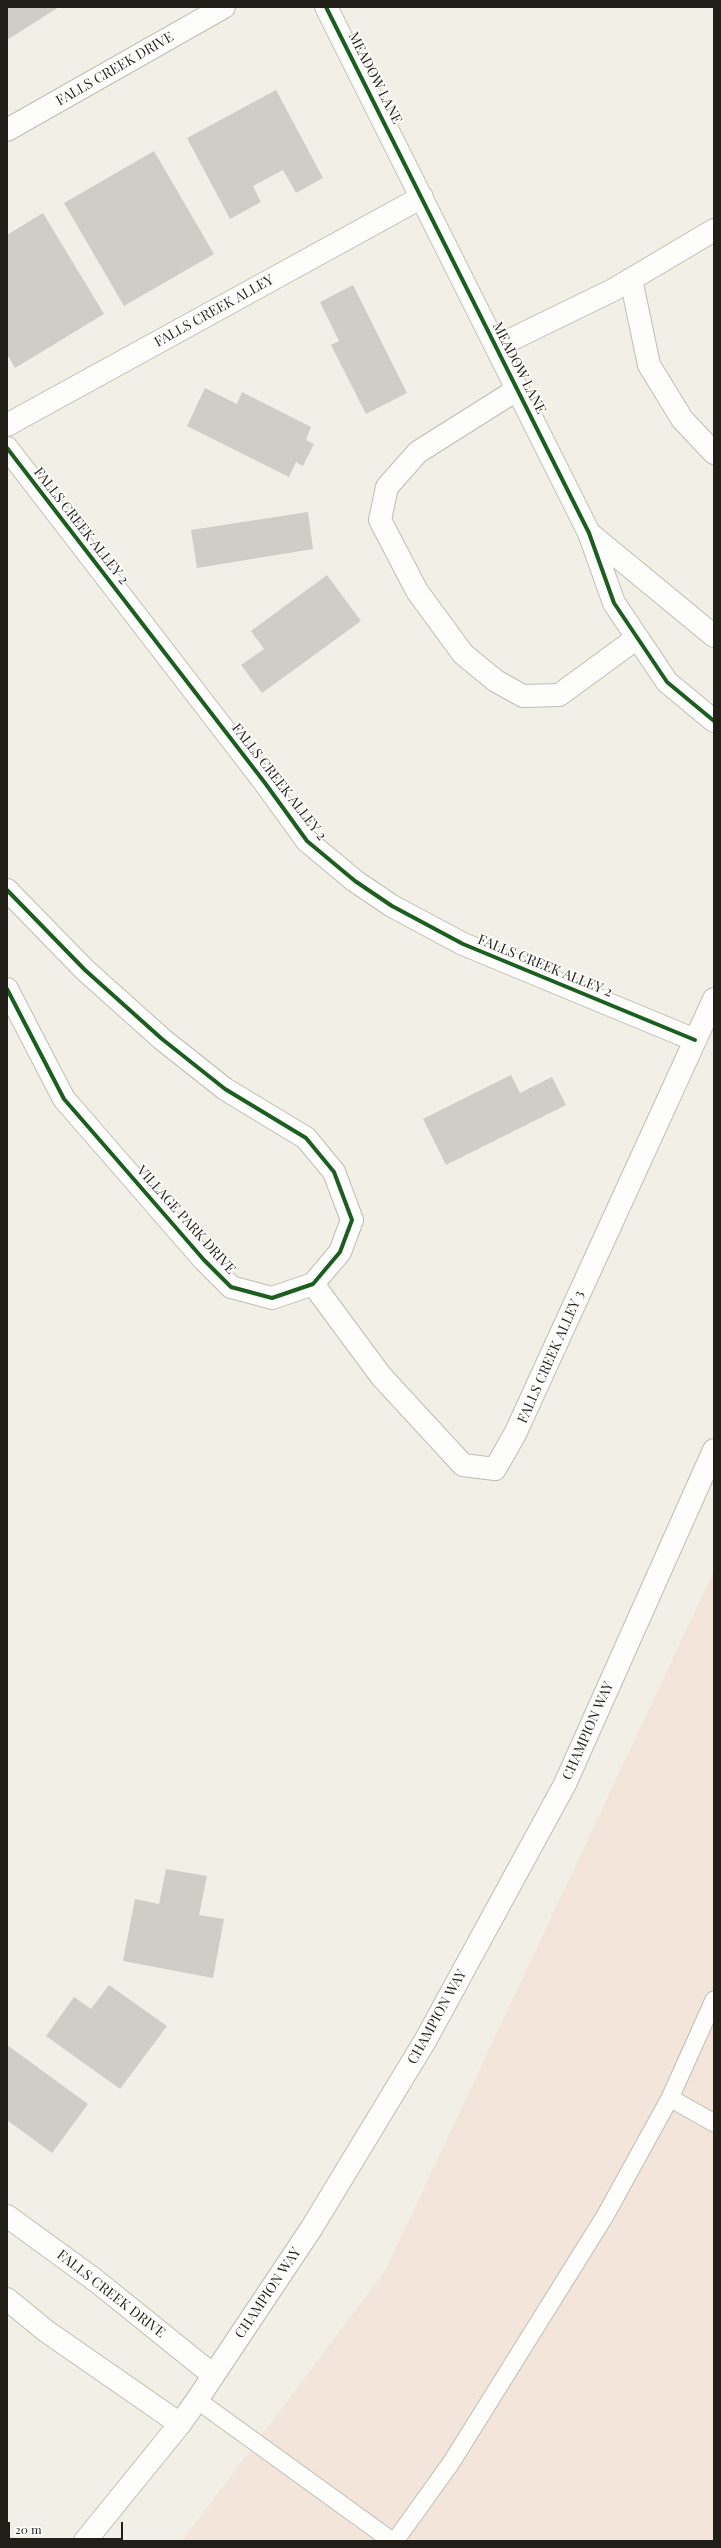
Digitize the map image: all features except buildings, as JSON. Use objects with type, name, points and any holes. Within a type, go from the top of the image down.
[{"type":"street","name":"FALLS CREEK DRIVE","points":[[7,130],[224,7]]},
{"type":"street","name":"MEADOW LANE","points":[[326,7],[590,533],[614,603],[667,682],[714,721]]},
{"type":"street","name":"FALLS CREEK ALLEY","points":[[7,425],[422,197]]},
{"type":"street","points":[[496,347],[631,279],[714,230]]},
{"type":"street","points":[[631,279],[649,365],[682,419],[714,453]]},
{"type":"street","points":[[518,389],[418,452],[387,487],[380,520],[417,591],[463,654],[496,680],[522,696],[559,695],[637,638]]},
{"type":"street","name":"FALLS CREEK ALLEY 2","points":[[7,448],[313,846],[355,881],[386,902],[463,944],[695,1040]]},
{"type":"street","name":"MEADOW LANE","points":[[590,533],[714,636]]},
{"type":"street","points":[[7,890],[85,970],[162,1039],[225,1089],[306,1138],[334,1172],[352,1220],[340,1252],[313,1284]]},
{"type":"street","name":"VILLAGE PARK DRIVE","points":[[7,989],[64,1099],[204,1260],[231,1287],[272,1298],[313,1284]]},
{"type":"street","name":"FALLS CREEK ALLEY 3","points":[[313,1284],[381,1376],[463,1464],[495,1469],[515,1434],[714,999]]},
{"type":"street","name":"CHAMPION WAY","points":[[85,2541],[180,2424],[197,2400],[311,2229],[425,2040],[565,1784],[714,1450]]},
{"type":"street","name":"FALLS CREEK DRIVE","points":[[7,2216],[95,2280],[213,2375]]},
{"type":"street","points":[[7,2299],[46,2331],[180,2424]]},
{"type":"lane","points":[[395,2541],[455,2456],[605,2216],[670,2098],[714,2000]]},
{"type":"lane","points":[[670,2098],[714,2123]]},
{"type":"lane","points":[[197,2400],[392,2541]]},
{"type":"shaded area","points":[[714,1571],[714,2541],[182,2541],[385,2271]]},
{"type":"cycle path","points":[[326,7],[589,533],[614,603],[667,682],[714,721]]},
{"type":"cycle path","points":[[7,448],[265,783],[307,841],[355,881],[392,906],[463,944],[695,1040]]},
{"type":"cycle path","points":[[7,890],[85,970],[162,1039],[225,1089],[306,1138],[334,1172],[352,1220],[340,1252],[313,1284],[272,1298],[231,1287],[204,1260],[64,1099],[7,989]]}]
